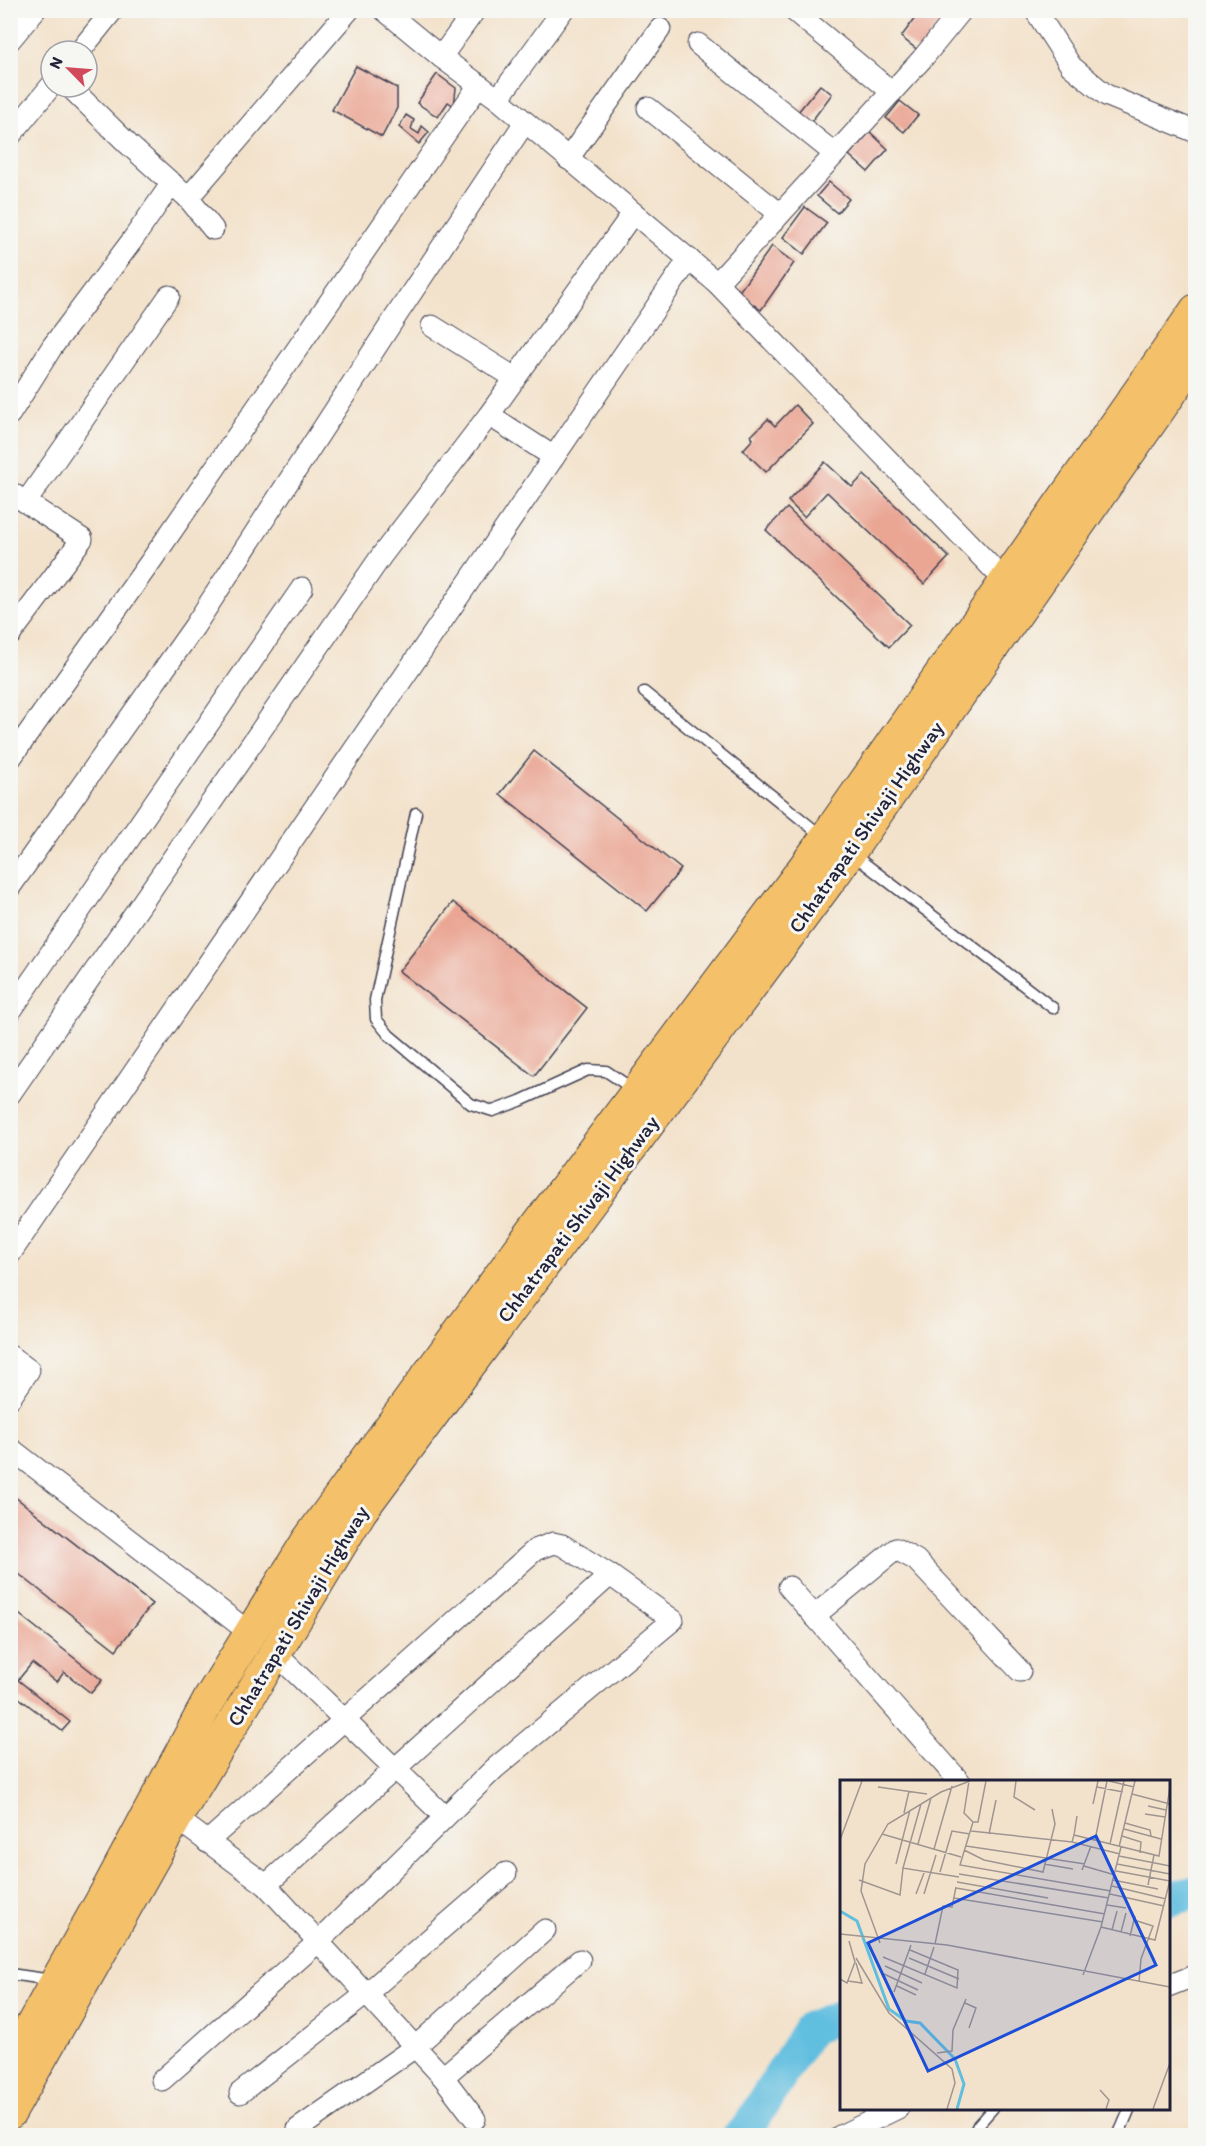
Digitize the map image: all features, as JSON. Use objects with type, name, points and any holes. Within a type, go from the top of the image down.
[{"type":"main road","name":"Chhatrapati Shivaji Highway","points":[[10,2113],[24,2054],[57,1981],[210,1698],[262,1643],[361,1511],[837,845],[1016,589],[1196,310]]},
{"type":"main road","name":"Chhatrapati Shivaji Highway","points":[[1016,589],[1196,357]]},
{"type":"main road","name":"Chhatrapati Shivaji Highway","points":[[24,2054],[176,1818],[262,1643],[308,1540],[512,1259],[637,1092],[837,845]]},
{"type":"street","points":[[90,39],[113,10]]},
{"type":"street","points":[[188,198],[349,10]]},
{"type":"street","points":[[441,57],[475,10]]},
{"type":"street","points":[[498,99],[563,10]]},
{"type":"street","points":[[793,10],[892,92]]},
{"type":"street","points":[[717,283],[892,92],[962,10]]},
{"type":"street","points":[[1035,10],[1071,66],[1106,95],[1196,132]]},
{"type":"street","points":[[10,40],[24,14]]},
{"type":"street","points":[[396,14],[441,57],[498,99],[717,283],[1016,589]]},
{"type":"street","points":[[568,159],[660,29]]},
{"type":"street","points":[[698,44],[835,154]]},
{"type":"street","points":[[10,759],[151,561],[479,85]]},
{"type":"street","points":[[10,136],[41,99]]},
{"type":"street","points":[[82,99],[188,198],[213,229]]},
{"type":"street","points":[[648,108],[780,214]]},
{"type":"street","points":[[10,887],[194,627],[391,323],[525,122]]},
{"type":"street","points":[[10,414],[52,347],[172,183]]},
{"type":"street","points":[[10,1094],[382,555],[489,415],[633,213]]},
{"type":"street","points":[[10,1254],[689,259]]},
{"type":"street","points":[[10,635],[82,539],[18,497],[169,296]]},
{"type":"street","points":[[432,326],[515,378]]},
{"type":"street","points":[[489,415],[554,457]]},
{"type":"street","points":[[10,1012],[302,588]]},
{"type":"street","points":[[10,1356],[29,1370],[10,1398]]},
{"type":"street","points":[[10,1448],[262,1643],[445,1817]]},
{"type":"street","points":[[162,2080],[318,1942],[494,1769],[673,1620],[610,1575],[562,1545],[553,1543],[535,1550],[207,1842]]},
{"type":"street","points":[[814,1616],[896,1549],[916,1560],[1020,1671]]},
{"type":"street","points":[[266,1885],[610,1575]]},
{"type":"street","points":[[789,1587],[958,1780]]},
{"type":"street","points":[[176,1818],[266,1885],[443,2077],[475,2119]]},
{"type":"street","points":[[240,2093],[366,1994],[506,1873]]},
{"type":"street","points":[[298,2129],[415,2047],[545,1930]]},
{"type":"street","points":[[443,2077],[580,1960]]},
{"type":"street","points":[[1170,1985],[1196,1975]]},
{"type":"street","points":[[840,2136],[896,2110]]},
{"type":"lane","points":[[644,692],[837,845],[1053,1008]]},
{"type":"lane","points":[[416,813],[375,1000],[376,1019],[388,1035],[471,1104],[493,1111],[588,1070],[606,1071],[637,1092]]},
{"type":"lane","points":[[10,1974],[57,1981]]},
{"type":"lane","points":[[973,2136],[978,2125],[992,2110]]},
{"type":"lane","points":[[1118,2136],[1130,2110]]},
{"type":"building","points":[[921,10],[930,10],[942,19],[919,51],[901,37]]},
{"type":"building","points":[[356,66],[397,88],[397,108],[382,137],[332,110]]},
{"type":"building","points":[[437,74],[456,88],[454,106],[448,102],[438,117],[417,103]]},
{"type":"building","points":[[820,85],[832,94],[811,122],[798,112]]},
{"type":"building","points":[[900,101],[918,115],[904,132],[886,118]]},
{"type":"building","points":[[406,115],[414,120],[411,129],[419,134],[422,126],[429,132],[419,144],[399,127]]},
{"type":"building","points":[[870,132],[888,149],[868,172],[849,155]]},
{"type":"building","points":[[829,182],[849,199],[837,213],[817,196]]},
{"type":"building","points":[[805,207],[827,223],[804,254],[783,237]]},
{"type":"building","points":[[772,246],[794,263],[761,310],[738,293]]},
{"type":"building","points":[[795,405],[813,424],[766,472],[743,450],[753,439],[751,436],[768,419],[775,426]]},
{"type":"building","points":[[825,462],[852,487],[864,475],[949,557],[924,584],[827,492],[804,517],[788,501]]},
{"type":"building","points":[[787,508],[910,625],[889,647],[766,530]]},
{"type":"building","points":[[534,751],[681,869],[647,911],[500,794]]},
{"type":"building","points":[[453,902],[587,1008],[534,1076],[399,971]]},
{"type":"building","points":[[10,1493],[152,1604],[116,1650],[10,1567]]},
{"type":"building","points":[[10,1607],[102,1680],[91,1693],[64,1672],[57,1682],[32,1663],[18,1680],[70,1722],[62,1731],[10,1691]]},
{"type":"waterway","points":[[1170,1899],[1196,1892]]},
{"type":"waterway","points":[[739,2136],[745,2132],[810,2028],[840,2017]]}]
